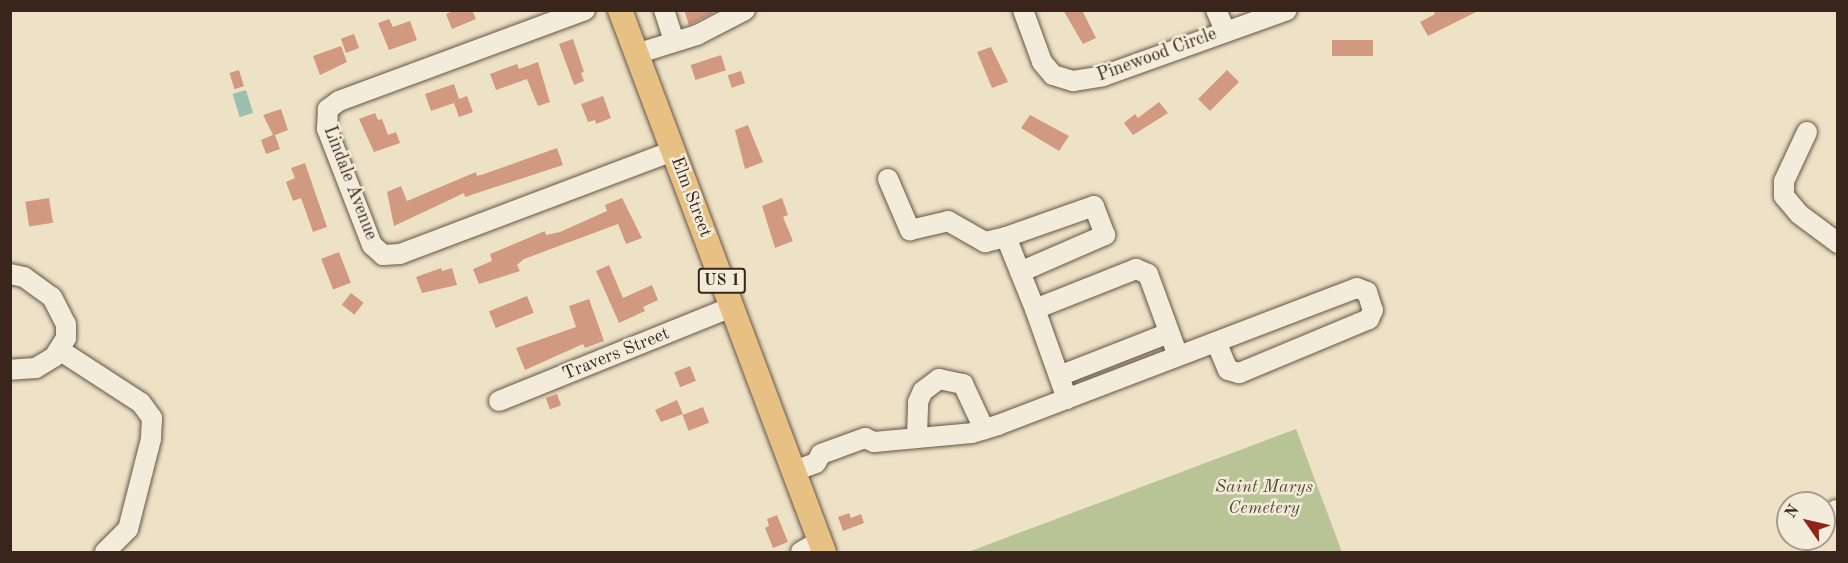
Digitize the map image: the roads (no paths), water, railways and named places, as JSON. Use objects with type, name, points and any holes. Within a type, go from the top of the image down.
[{"type":"main road","name":"Elm Street","points":[[620,10],[732,307],[805,467],[815,548]]},
{"type":"street","name":"Lindale Avenue","points":[[585,10],[339,101],[328,110],[327,129],[372,245],[383,255],[399,254],[673,151]]},
{"type":"street","points":[[664,10],[674,40]]},
{"type":"street","points":[[636,54],[674,40],[697,35],[745,10]]},
{"type":"street","name":"Pinewood Circle","points":[[1023,10],[1042,62],[1053,75],[1073,81],[1103,76],[1225,30],[1287,10]]},
{"type":"street","points":[[1216,10],[1225,30]]},
{"type":"street","points":[[1807,132],[1784,181],[1784,196],[1799,214],[1838,243]]},
{"type":"street","points":[[888,179],[910,230],[948,221],[985,242],[1006,237],[1088,206],[1097,210],[1106,235],[1020,272]]},
{"type":"street","points":[[1006,237],[1067,399]]},
{"type":"street","points":[[1035,309],[1143,270],[1178,356]]},
{"type":"street","points":[[10,274],[37,285],[63,313],[66,338],[61,351],[36,368],[10,370]]},
{"type":"street","points":[[805,467],[822,467],[869,450],[874,442],[984,429],[1357,288],[1366,292],[1373,310],[1369,319],[1239,373],[1228,370],[1216,342]]},
{"type":"street","name":"Travers Street","points":[[499,401],[732,307]]},
{"type":"street","points":[[1059,376],[1169,333]]},
{"type":"street","points":[[61,351],[141,403],[152,418],[151,439],[128,529],[105,552]]},
{"type":"street","points":[[917,436],[918,402],[923,391],[939,379],[963,384],[984,429]]},
{"type":"park label","name":"Saint Marys Cemetery","points":[[1264,498]]}]
